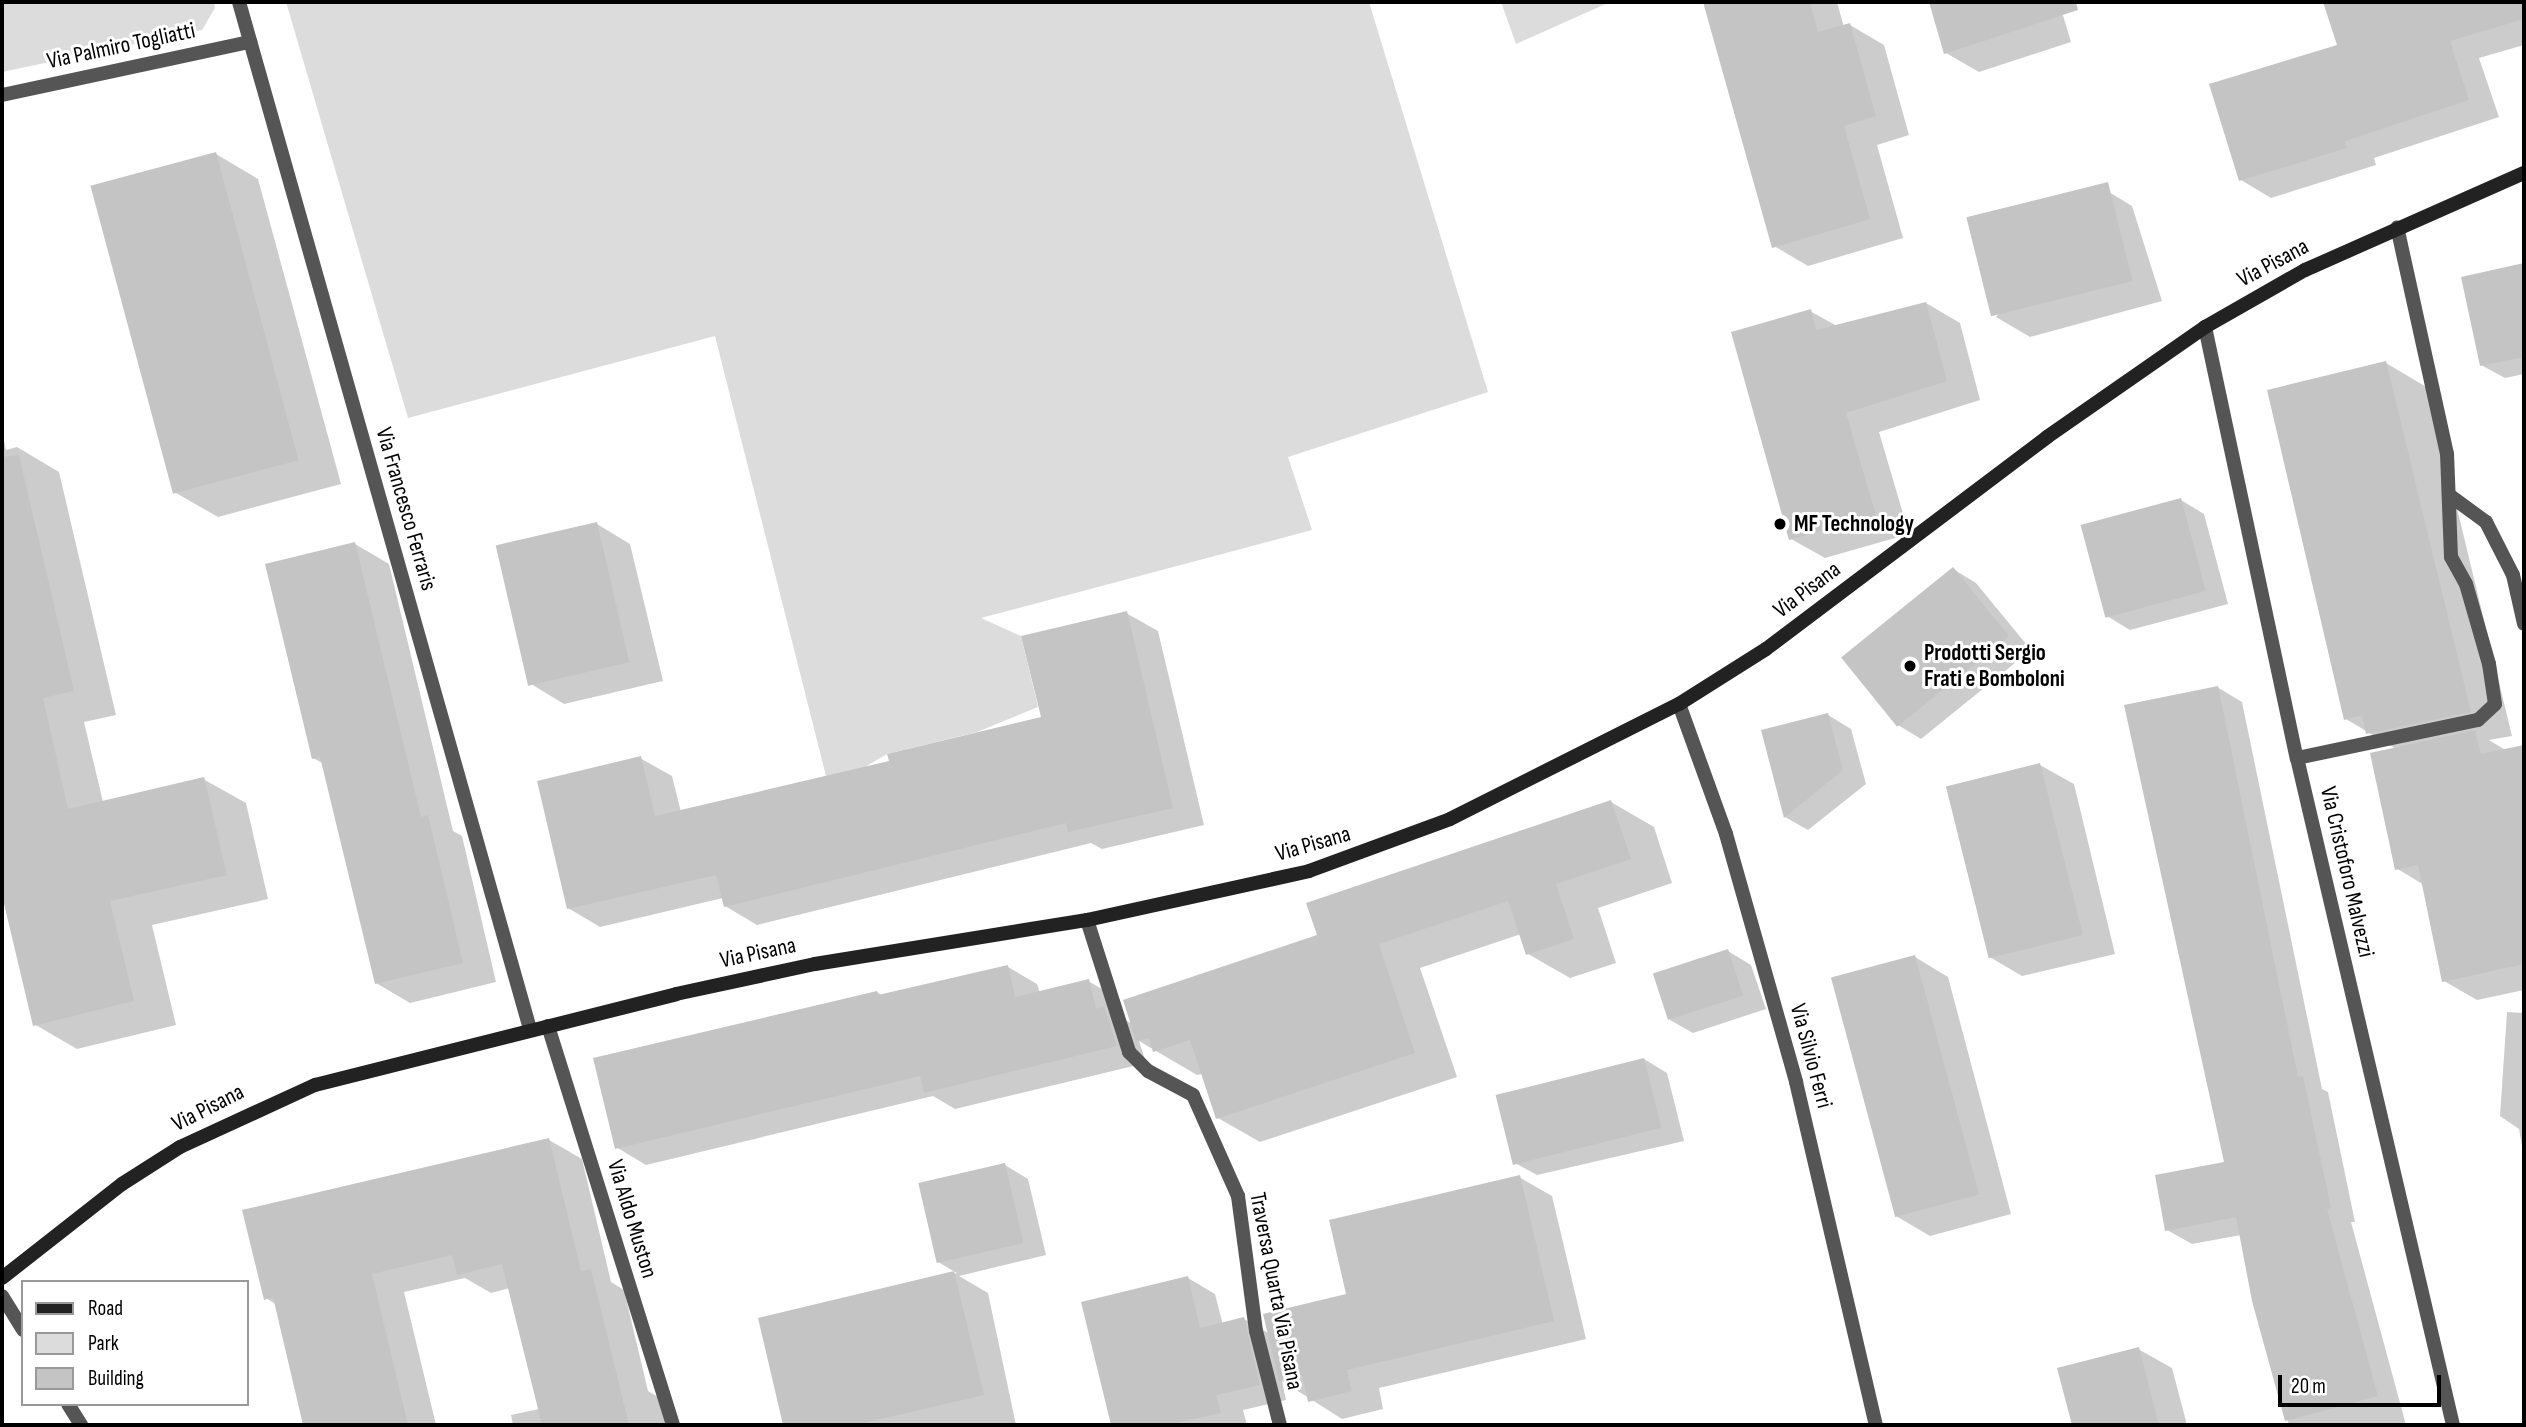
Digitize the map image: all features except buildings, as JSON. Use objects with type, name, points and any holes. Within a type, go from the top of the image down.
[{"type":"main road","name":"Via Pisana","points":[[2,1278],[122,1184],[224,1124],[315,1085],[530,1029],[815,964],[1087,920],[1309,871],[1380,848],[1450,819],[1679,704],[1766,649],[2047,437],[2204,327],[2305,270],[2524,173]]},
{"type":"street","name":"Via Francesco Ferraris","points":[[239,2],[530,1029]]},
{"type":"street","name":"Via Palmiro Togliatti","points":[[2,95],[250,42]]},
{"type":"street","points":[[2297,758],[2478,720],[2495,704],[2489,664],[2466,584],[2451,557],[2447,454],[2397,227]]},
{"type":"street","name":"Via Cristoforo Malvezzi","points":[[2204,327],[2297,758],[2453,1425]]},
{"type":"street","points":[[2449,495],[2487,522],[2513,575],[2524,624]]},
{"type":"street","name":"Via Silvio Ferri","points":[[1679,704],[1726,834],[1796,1082],[1876,1425]]},
{"type":"street","name":"Traversa Quarta Via Pisana","points":[[1087,920],[1129,1052],[1148,1071],[1193,1094],[1238,1196],[1256,1331],[1280,1425]]},
{"type":"street","name":"Via Aldo Muston","points":[[548,1026],[673,1425]]},
{"type":"street","points":[[2,1296],[21,1327]]},
{"type":"street","points":[[69,1406],[81,1425]]},
{"type":"green space","points":[[2,2],[214,2],[215,8],[202,30],[2,72]]},
{"type":"green space","points":[[286,2],[1369,2],[1488,392],[1288,457],[1312,530],[981,618],[1021,636],[1038,707],[977,732],[887,754],[829,788],[715,336],[408,418]]},
{"type":"green space","points":[[1501,2],[1610,2],[1516,44]]},
{"type":"place","name":"MF Technology","points":[[1780,524]]},
{"type":"place","name":"Prodotti Sergio Frati e Bomboloni","points":[[1910,666]]}]
